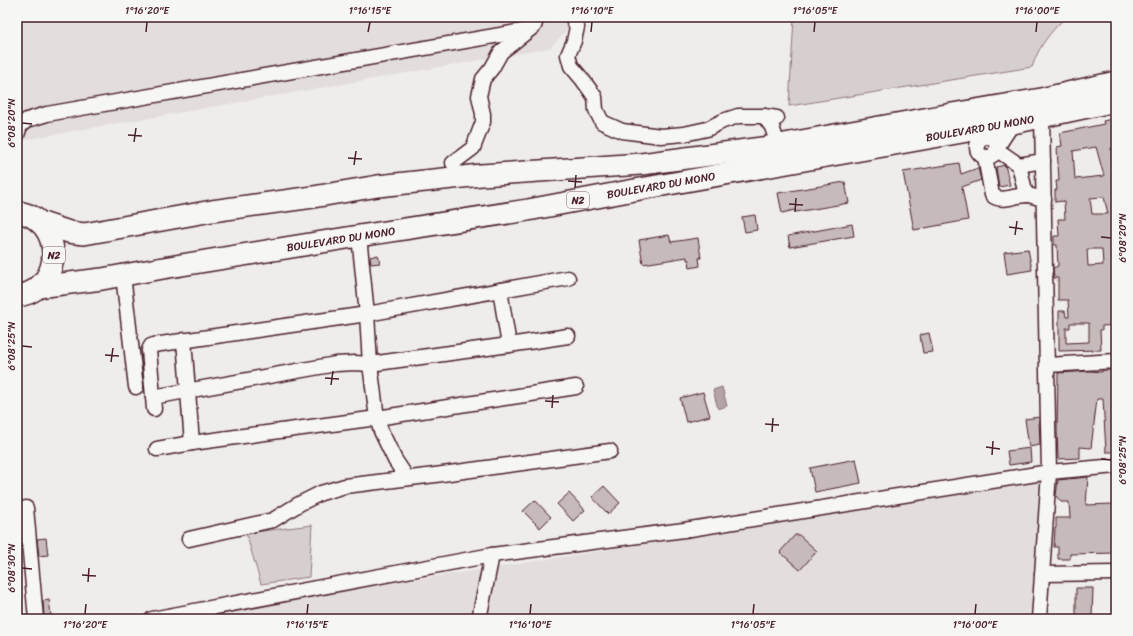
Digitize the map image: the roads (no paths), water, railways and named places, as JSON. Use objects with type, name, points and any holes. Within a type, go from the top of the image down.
[{"type":"highway","name":"BOULEVARD DU MONO","points":[[39,222],[59,229],[84,234],[212,211],[378,186],[481,175],[641,164],[778,145],[1041,99],[1116,82]]},
{"type":"highway","name":"BOULEVARD DU MONO","points":[[38,287],[123,275],[528,210],[981,146],[1013,123],[1116,101]]},
{"type":"highway","name":"N2","points":[[17,212],[32,216],[39,222],[51,240],[54,255],[48,276],[38,287],[27,294],[17,296]]},
{"type":"street","points":[[453,163],[473,148],[476,142],[483,122],[484,114],[479,96],[483,80],[501,52],[534,26],[537,17]]},
{"type":"street","points":[[572,17],[577,27],[574,42],[568,55],[571,66],[595,97],[596,110],[602,122],[622,131],[661,136],[684,134],[707,129],[738,116],[771,117],[772,127],[778,145]]},
{"type":"street","points":[[17,135],[20,126],[28,120],[47,114],[528,30]]},
{"type":"street","points":[[1039,619],[1049,472],[1042,117]]},
{"type":"street","points":[[981,146],[1013,123]]},
{"type":"street","points":[[981,146],[1019,165],[1043,162]]},
{"type":"street","points":[[981,146],[992,195],[1000,199],[1026,195],[1044,199]]},
{"type":"street","points":[[1019,165],[1026,195]]},
{"type":"street","points":[[359,236],[376,418],[381,432],[395,460],[407,478]]},
{"type":"street","points":[[123,275],[136,387]]},
{"type":"street","points":[[568,278],[367,314],[154,345],[151,346],[149,350],[154,403],[188,390],[336,364],[370,364],[568,336]]},
{"type":"street","points":[[500,290],[509,345]]},
{"type":"street","points":[[184,340],[192,443]]},
{"type":"street","points":[[1048,365],[1116,361]]},
{"type":"street","points":[[157,449],[376,418],[576,387]]},
{"type":"street","points":[[189,539],[273,520],[321,493],[345,486],[610,451]]},
{"type":"street","points":[[152,619],[492,555],[684,530],[1049,472],[1116,466]]},
{"type":"street","points":[[26,508],[36,619]]},
{"type":"street","points":[[479,619],[492,555]]},
{"type":"street","points":[[1042,574],[1116,573]]}]
